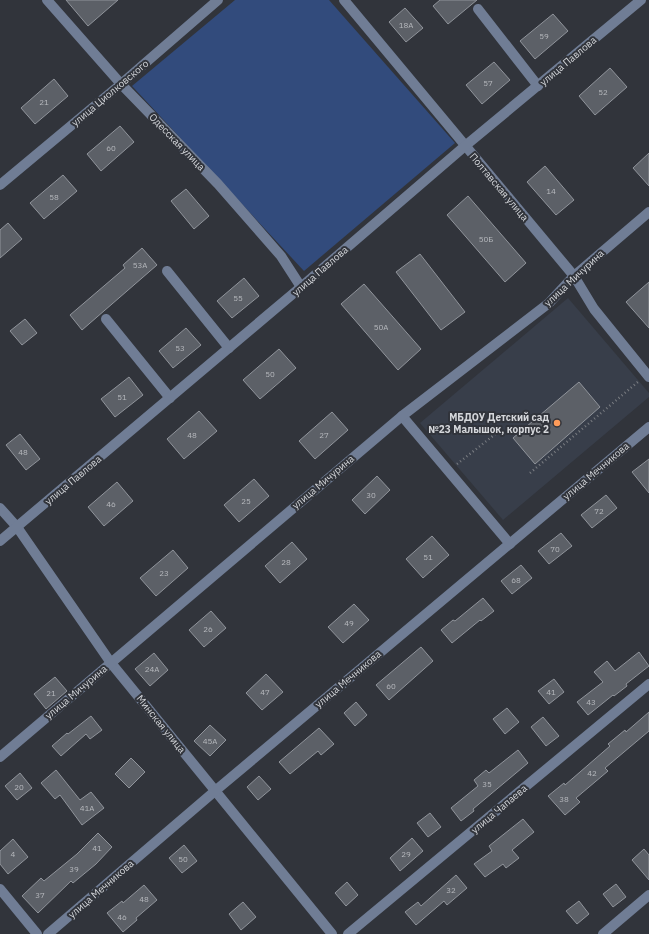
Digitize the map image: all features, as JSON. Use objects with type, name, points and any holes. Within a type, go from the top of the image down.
[{"type":"street","name":"Одесская улица","points":[[47,0],[121,84],[218,184],[281,256],[302,287]]},
{"type":"street","name":"улица Циолковского","points":[[0,185],[121,84],[218,0]]},
{"type":"street","name":"Полтавская улица","points":[[344,0],[574,276],[594,310],[648,376]]},
{"type":"street","name":"улица Павлова","points":[[0,541],[302,287],[465,146],[641,0]]},
{"type":"street","points":[[478,9],[538,86]]},
{"type":"street","name":"улица Мичурина","points":[[0,758],[402,416],[549,303],[574,276],[649,212]]},
{"type":"street","points":[[167,271],[229,348]]},
{"type":"street","points":[[106,319],[170,398]]},
{"type":"street","points":[[402,416],[510,544]]},
{"type":"street","name":"улица Мечникова","points":[[48,934],[215,791],[649,427]]},
{"type":"street","name":"Минская улица","points":[[0,508],[16,527],[111,663],[332,934]]},
{"type":"street","name":"улица Чапаева","points":[[348,934],[649,684]]},
{"type":"street","points":[[0,889],[37,934]]},
{"type":"street","points":[[603,934],[649,895]]},
{"type":"path","points":[[530,473],[648,376]]},
{"type":"path","points":[[448,471],[498,432]]},
{"type":"shaded area","points":[[235,0],[329,0],[455,143],[304,271],[132,86]]},
{"type":"shaded area","points":[[568,298],[649,393],[649,397],[503,520],[420,423]]},
{"type":"building","points":[[66,0],[118,0],[88,26]]},
{"type":"building","points":[[440,0],[477,0],[448,24],[433,6]]},
{"type":"building","points":[[405,8],[423,28],[406,42],[389,22]]},
{"type":"building","points":[[553,14],[568,31],[535,59],[520,41]]},
{"type":"building","points":[[494,62],[510,80],[482,104],[466,85]]},
{"type":"building","points":[[610,68],[627,87],[595,115],[579,96]]},
{"type":"building","points":[[54,79],[68,96],[35,124],[21,108]]},
{"type":"building","points":[[120,126],[134,142],[101,171],[87,154]]},
{"type":"building","points":[[649,153],[649,186],[633,168]]},
{"type":"building","points":[[545,166],[574,200],[556,215],[527,182]]},
{"type":"building","points":[[63,175],[77,191],[44,219],[30,203]]},
{"type":"building","points":[[186,189],[209,216],[194,229],[171,201]]},
{"type":"building","points":[[468,196],[526,263],[505,282],[447,215]]},
{"type":"building","points":[[8,223],[22,239],[0,258],[0,230]]},
{"type":"building","points":[[142,248],[157,265],[82,330],[70,315],[125,268],[123,265]]},
{"type":"building","points":[[420,254],[465,312],[441,330],[396,272]]},
{"type":"building","points":[[244,278],[259,296],[232,318],[217,301]]},
{"type":"building","points":[[649,282],[649,328],[626,302]]},
{"type":"building","points":[[364,284],[421,349],[398,370],[341,304]]},
{"type":"building","points":[[25,319],[37,333],[22,345],[10,331]]},
{"type":"building","points":[[186,328],[201,345],[173,368],[159,351]]},
{"type":"building","points":[[279,349],[296,368],[260,399],[243,380]]},
{"type":"building","points":[[129,377],[143,395],[115,417],[101,399]]},
{"type":"building","name":"МБДОУ Детский сад №23 Малышок, корпус 2","points":[[579,382],[600,407],[535,464],[513,438]]},
{"type":"building","points":[[199,411],[217,431],[184,459],[167,439]]},
{"type":"building","points":[[332,412],[348,430],[315,459],[299,441]]},
{"type":"building","points":[[20,434],[40,459],[26,470],[6,445]]},
{"type":"building","points":[[649,459],[649,493],[632,472]]},
{"type":"building","points":[[377,476],[390,490],[365,514],[352,500]]},
{"type":"building","points":[[254,479],[269,496],[239,522],[224,505]]},
{"type":"building","points":[[117,482],[133,501],[104,526],[88,507]]},
{"type":"building","points":[[606,495],[617,508],[592,528],[581,515]]},
{"type":"building","points":[[561,533],[572,546],[549,564],[538,551]]},
{"type":"building","points":[[432,536],[449,555],[423,578],[406,559]]},
{"type":"building","points":[[292,542],[307,559],[280,583],[265,566]]},
{"type":"building","points":[[173,550],[188,568],[156,596],[140,578]]},
{"type":"building","points":[[521,565],[532,578],[512,594],[501,581]]},
{"type":"building","points":[[483,598],[494,611],[481,621],[480,620],[452,643],[441,630],[453,620],[455,621]]},
{"type":"building","points":[[354,604],[369,620],[343,643],[328,627]]},
{"type":"building","points":[[211,611],[226,628],[204,647],[189,630]]},
{"type":"building","points":[[421,647],[433,661],[389,700],[376,685]]},
{"type":"building","points":[[639,652],[649,666],[626,684],[627,686],[588,715],[577,702],[603,682],[594,672],[607,661],[615,671]]},
{"type":"building","points":[[154,653],[168,670],[150,686],[135,669]]},
{"type":"building","points":[[266,674],[283,692],[262,710],[246,693]]},
{"type":"building","points":[[55,677],[67,691],[46,709],[34,694]]},
{"type":"building","points":[[554,679],[564,692],[549,704],[538,691]]},
{"type":"building","points":[[356,702],[367,715],[355,726],[344,713]]},
{"type":"building","points":[[507,708],[519,722],[505,734],[493,719]]},
{"type":"building","points":[[649,712],[649,731],[605,768],[608,771],[576,798],[580,802],[565,815],[548,796],[564,783],[565,785],[610,746],[608,744],[625,730],[626,732]]},
{"type":"building","points":[[91,716],[102,730],[90,739],[86,734],[61,756],[52,746]]},
{"type":"building","points":[[543,717],[559,736],[546,746],[531,727]]},
{"type":"building","points":[[210,725],[226,740],[210,756],[194,741]]},
{"type":"building","points":[[319,728],[334,744],[321,755],[318,751],[290,774],[279,762]]},
{"type":"building","points":[[518,750],[528,763],[473,809],[474,811],[461,821],[451,808],[478,786],[474,780],[486,770],[489,773]]},
{"type":"building","points":[[131,758],[145,772],[129,788],[115,774]]},
{"type":"building","points":[[56,770],[80,800],[91,792],[104,808],[82,825],[60,795],[55,799],[41,783]]},
{"type":"building","points":[[20,773],[32,788],[17,800],[5,786]]},
{"type":"building","points":[[259,776],[271,789],[258,800],[247,787]]},
{"type":"building","points":[[430,813],[441,827],[428,837],[417,823]]},
{"type":"building","points":[[523,819],[534,832],[512,850],[519,858],[506,868],[503,864],[485,877],[474,864],[492,851],[489,846]]},
{"type":"building","points":[[98,833],[112,847],[96,864],[73,883],[71,881],[38,913],[22,896],[41,878],[44,881],[77,854]]},
{"type":"building","points":[[412,838],[423,851],[400,871],[390,858]]},
{"type":"building","points":[[13,839],[28,857],[8,874],[0,864],[0,851]]},
{"type":"building","points":[[184,845],[197,861],[182,873],[169,858]]},
{"type":"building","points":[[644,849],[649,855],[649,880],[632,860]]},
{"type":"building","points":[[456,875],[467,888],[447,905],[444,901],[416,925],[405,912],[418,902],[421,906]]},
{"type":"building","points":[[347,882],[358,895],[346,906],[335,893]]},
{"type":"building","points":[[616,884],[626,897],[613,907],[603,894]]},
{"type":"building","points":[[144,885],[157,900],[136,918],[137,920],[123,932],[107,913],[122,901],[123,903]]},
{"type":"building","points":[[579,901],[589,914],[577,924],[566,911]]},
{"type":"building","points":[[243,902],[256,917],[241,930],[229,914]]},
{"type":"place","name":"МБДОУ Детский сад №23 Малышок, корпус 2","points":[[557,423]]}]
